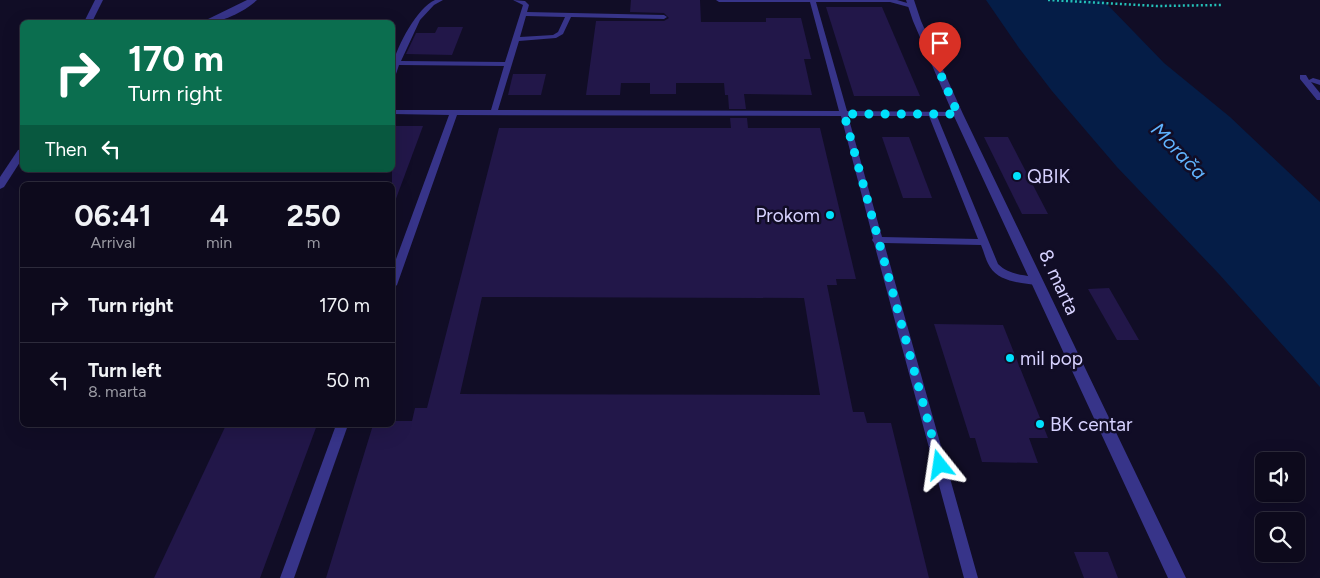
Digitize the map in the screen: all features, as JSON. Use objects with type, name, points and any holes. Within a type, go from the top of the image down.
[{"type":"street","points":[[89,20],[99,0]]},
{"type":"street","points":[[211,20],[232,12],[253,0]]},
{"type":"street","name":"8. marta","points":[[911,3],[958,114],[1177,578]]},
{"type":"street","points":[[0,186],[20,155]]},
{"type":"lane","points":[[395,67],[420,15],[429,4],[440,0]]},
{"type":"lane","points":[[494,112],[526,5],[516,0]]},
{"type":"lane","points":[[719,0],[890,0],[911,3]]},
{"type":"lane","points":[[813,1],[970,578]]},
{"type":"lane","points":[[523,14],[664,17]]},
{"type":"lane","points":[[515,39],[554,37],[561,33],[570,15]]},
{"type":"lane","points":[[397,63],[508,64]]},
{"type":"lane","points":[[1303,77],[1320,98]]},
{"type":"lane","points":[[395,112],[958,114]]},
{"type":"lane","points":[[395,277],[454,112]]},
{"type":"lane","points":[[932,114],[994,266],[1000,273],[1010,278],[1037,281]]},
{"type":"lane","points":[[877,240],[983,242]]},
{"type":"lane","points":[[287,578],[341,427]]},
{"type":"path","points":[[1048,0],[1117,4],[1221,5]]},
{"type":"water","name":"Morača","points":[[986,0],[1103,0],[1164,63],[1230,117],[1320,202],[1320,387],[1219,274],[1117,167],[1052,91]]},
{"type":"building","points":[[631,0],[700,0],[701,22],[766,22],[766,18],[801,18],[811,59],[804,59],[812,95],[744,94],[746,109],[729,109],[728,95],[725,95],[724,83],[676,83],[676,94],[650,94],[650,83],[621,83],[620,95],[586,95],[596,21],[664,21],[669,18],[664,13],[630,12]]},
{"type":"building","points":[[826,7],[882,7],[920,96],[854,96]]},
{"type":"building","points":[[438,27],[463,27],[452,55],[406,54],[416,33],[435,33]]},
{"type":"building","points":[[513,74],[546,74],[541,95],[508,95]]},
{"type":"building","points":[[730,118],[747,118],[748,128],[820,128],[856,279],[836,279],[837,285],[827,285],[853,412],[864,412],[867,423],[891,423],[929,578],[326,578],[372,427],[395,427],[395,421],[412,421],[415,408],[427,408],[499,128],[731,128]],"holes":[[[482,297],[804,298],[820,395],[460,394]]]},
{"type":"building","points":[[395,126],[423,126],[395,201],[395,182],[392,182],[392,172],[395,172]]},
{"type":"building","points":[[882,137],[909,137],[932,198],[903,198]]},
{"type":"building","points":[[984,137],[1008,137],[1048,214],[1022,214]]},
{"type":"building","points":[[1109,288],[1139,340],[1117,340],[1088,289]]},
{"type":"building","points":[[934,324],[1003,325],[1048,438],[1029,438],[1038,463],[982,462],[975,438],[970,438]]},
{"type":"building","points":[[225,427],[316,427],[260,578],[154,578]]},
{"type":"building","points":[[1074,552],[1108,552],[1118,578],[1084,578]]},
{"type":"place","name":"QBIK","points":[[1017,176]]},
{"type":"place","name":"Prokom","points":[[830,215]]},
{"type":"place","name":"mil pop","points":[[1010,358]]},
{"type":"place","name":"BK centar","points":[[1040,424]]},
{"type":"route","points":[[940,73],[958,114],[844,114],[940,465]]}]
